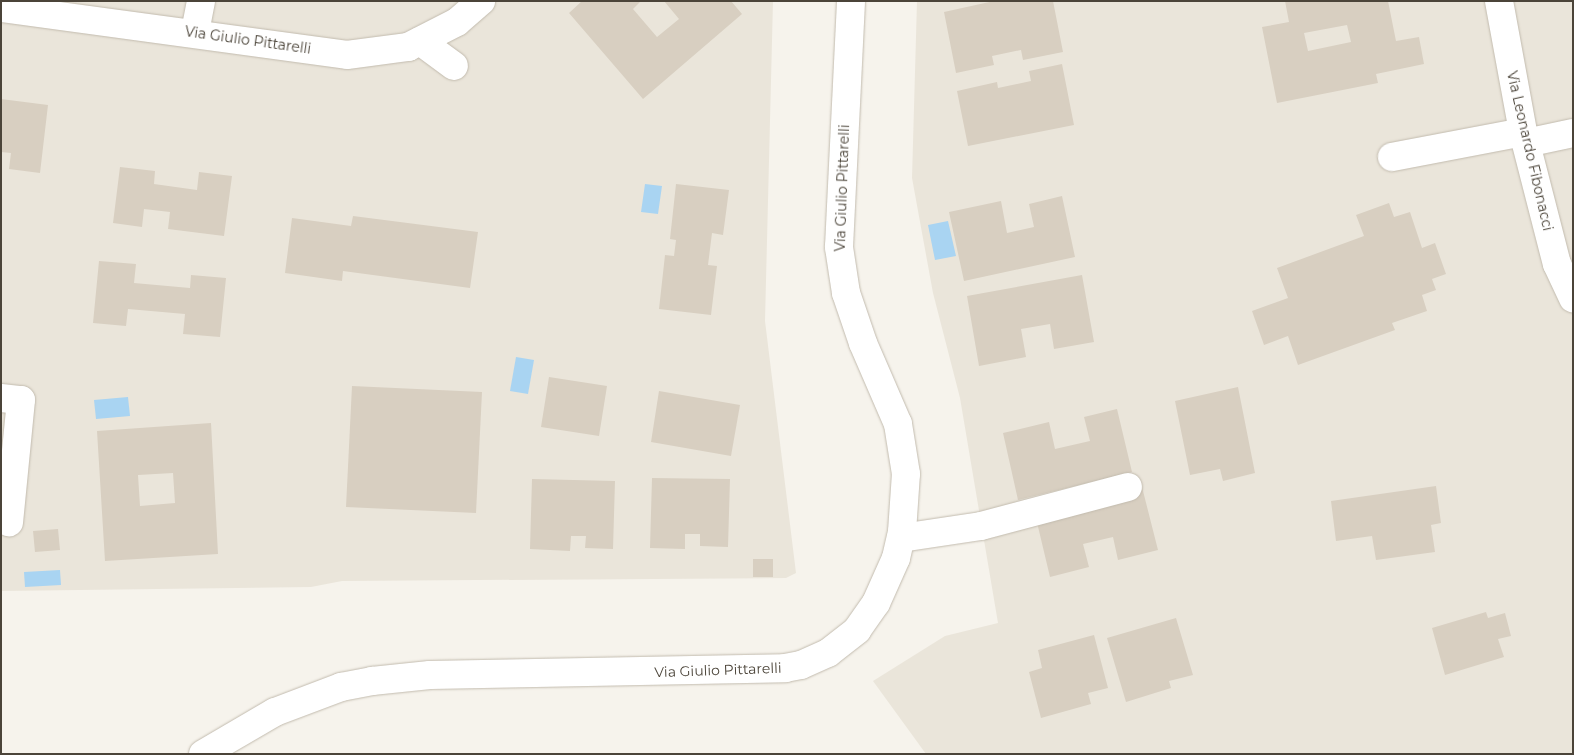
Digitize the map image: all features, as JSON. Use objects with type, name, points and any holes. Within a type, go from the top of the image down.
[{"type":"street","points":[[195,32],[201,1]]},
{"type":"street","name":"Via Giulio Pittarelli","points":[[1,8],[195,32],[347,55],[408,47],[457,22],[481,1]]},
{"type":"street","name":"Via Giulio Pittarelli","points":[[203,754],[275,712],[341,687],[372,681],[430,675],[745,671],[801,665],[836,648],[864,622],[887,582],[900,538],[906,474],[898,424],[860,334],[846,293],[839,247],[851,1]]},
{"type":"street","name":"Via Leonardo Fibonacci","points":[[1499,1],[1525,138],[1556,264],[1573,298]]},
{"type":"street","points":[[420,41],[454,66]]},
{"type":"street","points":[[1392,157],[1573,133]]},
{"type":"street","points":[[1,398],[21,400],[9,522]]},
{"type":"street","points":[[900,538],[981,526],[1128,487]]},
{"type":"shaded area","points":[[1,1],[773,1],[765,321],[796,573],[786,578],[342,581],[311,587],[1,591]]},
{"type":"shaded area","points":[[917,1],[1573,1],[1573,754],[926,754],[873,681],[945,636],[998,623],[960,398],[933,293],[912,178]]},
{"type":"water","points":[[645,184],[662,186],[658,214],[641,212]]},
{"type":"water","points":[[948,221],[956,256],[935,260],[928,225]]},
{"type":"water","points":[[516,357],[534,360],[528,394],[510,391]]},
{"type":"water","points":[[128,397],[130,416],[96,419],[94,400]]},
{"type":"water","points":[[60,570],[61,585],[25,587],[24,572]]},
{"type":"building","points":[[582,1],[641,1],[633,9],[657,37],[679,19],[664,1],[731,1],[742,14],[643,99],[569,13]]},
{"type":"building","points":[[994,1],[1053,1],[1063,52],[1023,60],[1021,50],[992,56],[994,65],[956,73],[944,12]]},
{"type":"building","points":[[1285,1],[1388,1],[1396,41],[1419,37],[1424,64],[1376,74],[1378,83],[1277,103],[1262,27],[1289,22]],"holes":[[[1347,25],[1351,42],[1308,51],[1304,33]]]},
{"type":"building","points":[[1062,64],[1074,125],[968,146],[957,91],[997,82],[998,88],[1031,81],[1029,71]]},
{"type":"building","points":[[1,99],[48,105],[40,173],[9,169],[11,153],[1,152]]},
{"type":"building","points":[[120,167],[155,171],[154,184],[197,190],[199,172],[232,176],[224,236],[168,229],[170,212],[144,209],[142,227],[113,223]]},
{"type":"building","points":[[676,184],[729,190],[723,235],[712,233],[708,265],[717,266],[711,315],[659,309],[665,255],[674,256],[676,240],[670,239]]},
{"type":"building","points":[[1062,196],[1075,257],[964,281],[949,212],[1001,201],[1007,233],[1034,227],[1029,204]]},
{"type":"building","points":[[1389,203],[1394,217],[1410,212],[1422,248],[1435,243],[1446,274],[1432,279],[1436,290],[1422,295],[1427,311],[1392,323],[1395,330],[1298,365],[1288,336],[1264,345],[1252,311],[1288,298],[1277,268],[1364,236],[1356,215]]},
{"type":"building","points":[[353,216],[478,232],[470,288],[343,271],[342,281],[285,273],[292,218],[351,226]]},
{"type":"building","points":[[99,261],[136,264],[134,283],[190,288],[191,275],[226,278],[220,337],[183,334],[185,314],[128,309],[126,326],[93,323]]},
{"type":"building","points":[[1082,275],[1094,342],[1054,349],[1050,324],[1021,329],[1026,357],[979,366],[967,296]]},
{"type":"building","points":[[549,377],[607,386],[599,436],[541,427]]},
{"type":"building","points":[[352,386],[482,392],[476,513],[346,507]]},
{"type":"building","points":[[1238,387],[1255,473],[1223,481],[1220,469],[1190,475],[1175,401]]},
{"type":"building","points":[[659,391],[740,405],[731,456],[651,442]]},
{"type":"building","points":[[1117,409],[1132,472],[1018,500],[1003,433],[1049,422],[1055,449],[1090,441],[1084,417]]},
{"type":"building","points":[[211,423],[218,554],[105,561],[97,431]],"holes":[[[173,473],[175,503],[140,506],[138,475]]]},
{"type":"building","points":[[652,478],[730,479],[728,547],[700,546],[700,534],[685,534],[685,549],[650,548]]},
{"type":"building","points":[[532,479],[615,481],[613,549],[585,548],[586,536],[571,536],[570,551],[530,549]]},
{"type":"building","points":[[1436,486],[1441,523],[1431,525],[1435,552],[1376,560],[1372,536],[1336,541],[1331,501]]},
{"type":"building","points":[[1142,487],[1158,550],[1118,560],[1113,537],[1083,544],[1089,567],[1050,577],[1035,514]]},
{"type":"building","points":[[58,529],[60,550],[35,552],[33,531]]},
{"type":"building","points":[[753,559],[773,559],[773,577],[753,577]]},
{"type":"building","points":[[1486,612],[1488,618],[1505,613],[1511,636],[1498,639],[1504,657],[1445,675],[1432,628]]},
{"type":"building","points":[[1176,618],[1193,675],[1169,681],[1171,688],[1126,702],[1107,638]]},
{"type":"building","points":[[1094,635],[1108,688],[1088,693],[1091,704],[1041,718],[1029,672],[1042,668],[1038,650]]}]
